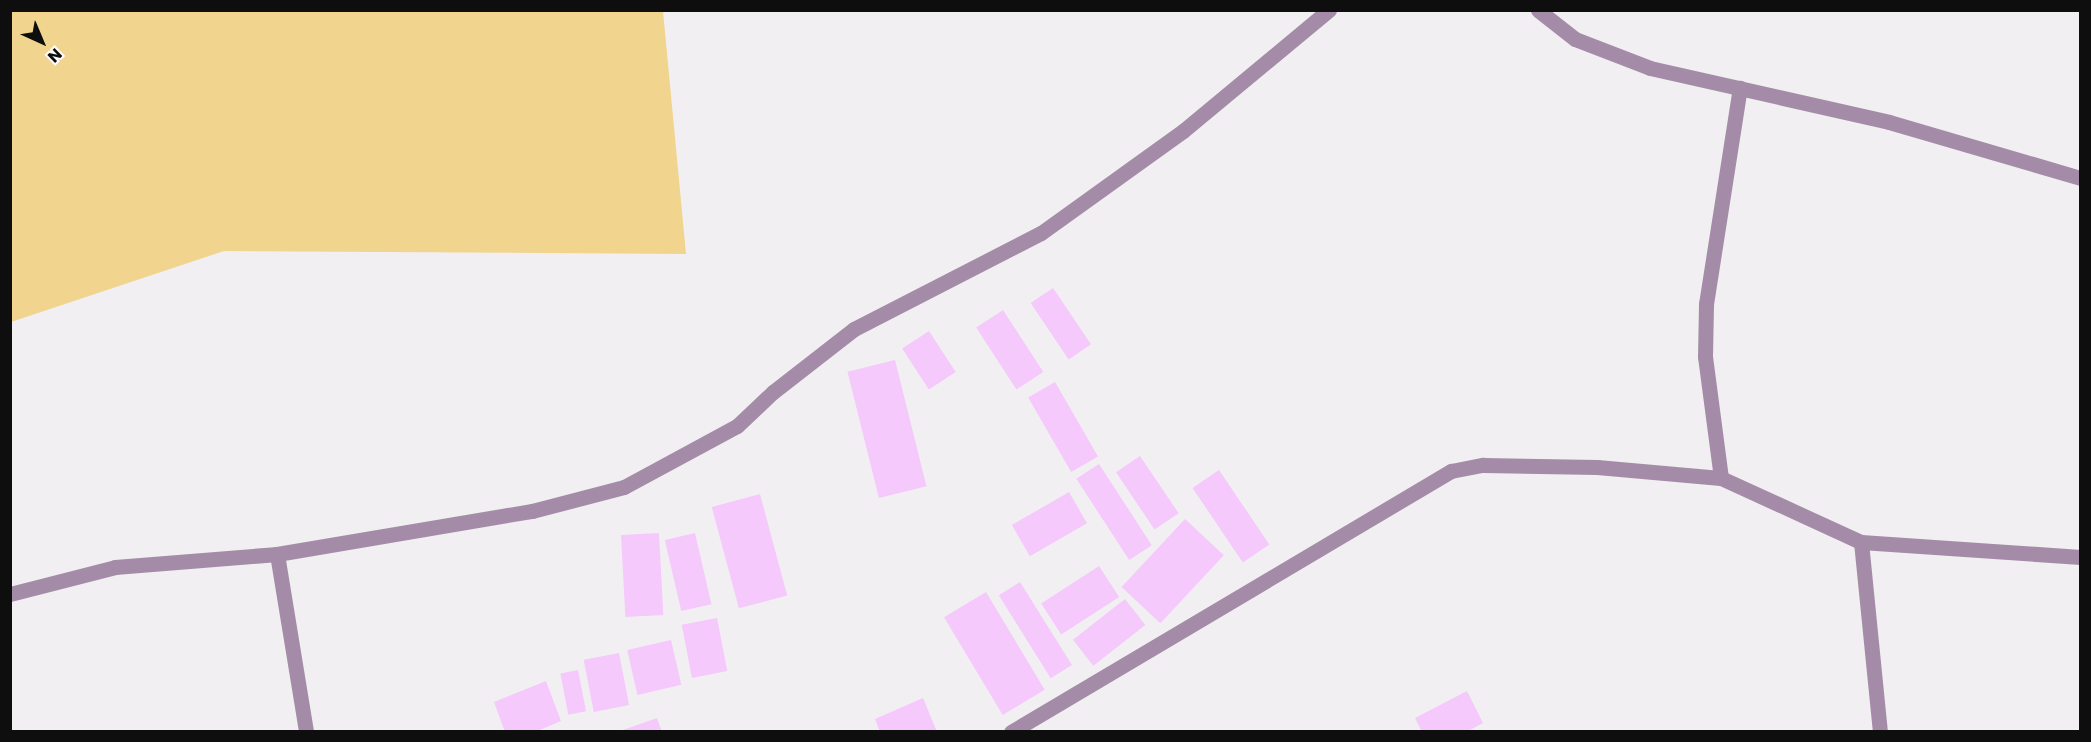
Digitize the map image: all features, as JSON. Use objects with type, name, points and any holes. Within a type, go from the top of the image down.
[{"type":"street","points":[[10,594],[115,567],[277,554],[532,511],[624,488],[728,432],[854,329],[1041,233],[1184,131],[1329,10]]},
{"type":"street","points":[[1538,10],[1575,39],[1650,68],[1889,122],[2080,178]]},
{"type":"street","points":[[1721,478],[1705,357],[1706,304],[1740,88]]},
{"type":"street","points":[[1011,732],[1451,471],[1483,465],[1597,467],[1721,478],[1861,542],[2080,557]]},
{"type":"street","points":[[1861,542],[1880,732]]},
{"type":"street","points":[[277,554],[306,732]]},
{"type":"shaded area","points":[[10,11],[663,11],[686,254],[224,251],[11,322]]},
{"type":"building","points":[[1053,288],[1091,344],[1069,359],[1031,303]]},
{"type":"building","points":[[1003,310],[1043,372],[1016,389],[976,327]]},
{"type":"building","points":[[929,331],[956,372],[929,390],[902,348]]},
{"type":"building","points":[[895,360],[926,486],[879,498],[847,372]]},
{"type":"building","points":[[1055,382],[1098,456],[1071,472],[1028,398]]},
{"type":"building","points":[[1140,456],[1179,513],[1155,529],[1116,472]]},
{"type":"building","points":[[1099,464],[1152,545],[1129,560],[1076,479]]},
{"type":"building","points":[[1219,470],[1269,545],[1243,563],[1192,488]]},
{"type":"building","points":[[1069,492],[1087,523],[1030,556],[1012,525]]},
{"type":"building","points":[[760,494],[787,595],[739,608],[712,507]]},
{"type":"building","points":[[1185,519],[1224,555],[1160,623],[1122,587]]},
{"type":"building","points":[[659,533],[663,615],[625,617],[621,535]]},
{"type":"building","points":[[695,533],[711,604],[681,611],[665,540]]},
{"type":"building","points":[[1099,566],[1119,597],[1061,635],[1041,604]]},
{"type":"building","points":[[1020,582],[1072,665],[1051,678],[999,595]]},
{"type":"building","points":[[986,592],[1045,690],[1003,715],[944,617]]},
{"type":"building","points":[[1125,599],[1145,625],[1093,666],[1073,640]]},
{"type":"building","points":[[717,618],[727,671],[692,678],[682,625]]},
{"type":"building","points":[[671,640],[681,685],[638,695],[627,650]]},
{"type":"building","points":[[619,653],[629,705],[594,712],[584,660]]},
{"type":"building","points":[[578,670],[586,711],[568,715],[560,673]]},
{"type":"building","points":[[546,681],[561,721],[535,732],[505,732],[494,702]]},
{"type":"building","points":[[1467,691],[1483,723],[1466,732],[1422,732],[1415,718]]},
{"type":"building","points":[[923,698],[937,732],[880,732],[875,719]]},
{"type":"building","points":[[657,718],[662,732],[620,732],[620,731]]}]
